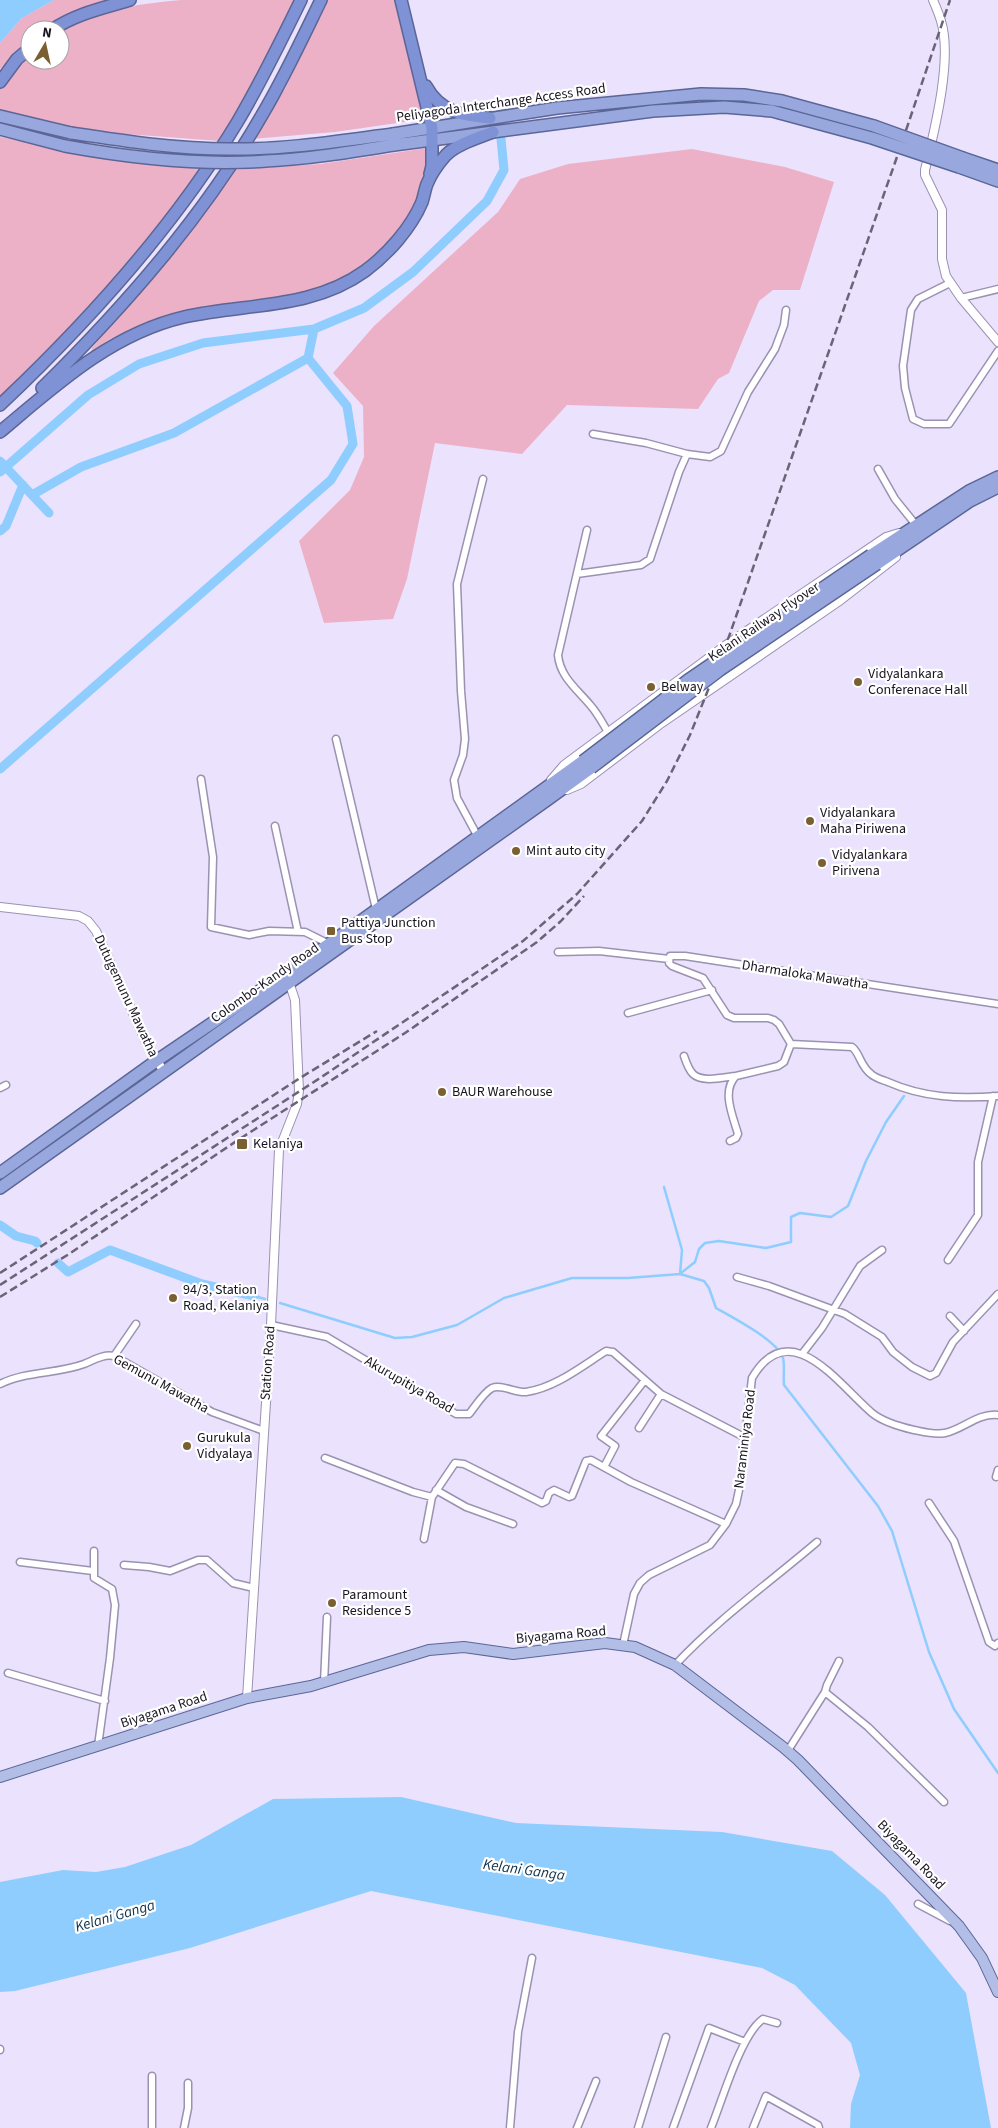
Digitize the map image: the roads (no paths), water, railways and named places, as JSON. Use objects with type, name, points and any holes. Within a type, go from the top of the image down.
[{"type":"highway","points":[[70,20],[130,0]]},
{"type":"highway","points":[[0,405],[47,361],[118,285],[174,215],[238,120],[275,53],[301,0]]},
{"type":"highway","points":[[0,431],[105,323],[189,222],[223,176],[262,115],[295,54],[320,0]]},
{"type":"highway","points":[[0,431],[80,366],[109,347],[148,328],[183,317],[280,304],[316,296],[342,286],[367,270],[383,256],[402,235],[422,202],[432,166],[432,128],[401,0]]},
{"type":"highway","points":[[2,77],[20,58]]},
{"type":"highway","points":[[417,66],[429,93],[442,106],[467,116],[490,118]]},
{"type":"highway","name":"Peliyagoda Interchange Access Road","points":[[0,129],[65,146],[112,155],[155,159],[220,162],[312,158],[393,140],[432,128],[557,108],[701,94],[744,95],[782,100],[874,126],[961,162],[998,181]]},
{"type":"highway","name":"Peliyagoda Interchange Access Road","points":[[0,116],[71,133],[158,145],[231,149],[393,140],[432,141],[653,111],[724,107],[772,111],[961,162],[998,170]]},
{"type":"highway","points":[[427,184],[441,161],[450,151],[493,132]]},
{"type":"highway","points":[[912,528],[969,491],[998,477]]},
{"type":"highway","points":[[930,529],[970,501],[998,487]]},
{"type":"highway","name":"Kelani Railway Flyover","points":[[874,560],[912,528]]},
{"type":"highway","name":"Kelani Railway Flyover","points":[[544,796],[587,764],[688,680],[874,560],[930,529]]},
{"type":"highway","name":"Colombo-Kandy Road","points":[[0,1173],[156,1061],[329,944],[478,837],[544,796]]},
{"type":"highway","name":"Colombo-Kandy Road","points":[[0,1188],[290,984],[544,796]]},
{"type":"main road","name":"Biyagama Road","points":[[0,1777],[247,1698],[324,1683],[429,1650],[464,1647],[513,1654],[605,1643],[635,1647],[675,1665],[787,1752],[959,1926],[982,1958],[998,1992]]},
{"type":"street","points":[[933,0],[942,23],[944,49],[936,126],[925,170],[927,180],[938,198],[942,210],[942,259],[946,276],[961,298],[998,342]]},
{"type":"street","points":[[950,283],[918,299],[911,310],[903,366],[905,388],[913,419],[924,424],[944,425],[952,422],[998,351]]},
{"type":"street","points":[[961,298],[998,289]]},
{"type":"street","points":[[593,434],[646,443],[710,458],[721,451],[748,392],[775,349],[784,325],[786,310]]},
{"type":"street","points":[[577,574],[646,563],[654,549],[679,472],[687,454]]},
{"type":"street","points":[[544,796],[564,765],[643,704],[748,629],[886,537],[912,528],[878,470]]},
{"type":"street","points":[[478,837],[457,798],[454,780],[463,755],[466,739],[461,691],[457,584],[482,479]]},
{"type":"street","points":[[544,796],[581,784],[659,725],[838,602],[917,542],[930,529]]},
{"type":"street","points":[[587,530],[558,654],[559,664],[563,675],[592,708],[608,732]]},
{"type":"street","points":[[748,629],[765,652]]},
{"type":"street","points":[[643,704],[659,725]]},
{"type":"street","points":[[336,739],[376,909]]},
{"type":"street","points":[[201,779],[213,857],[211,927],[249,935],[269,931],[305,932],[329,944]]},
{"type":"street","points":[[275,826],[298,932]]},
{"type":"street","name":"Dutugemunu Mawatha","points":[[0,907],[69,914],[79,916],[88,921],[103,944],[156,1061],[164,1072]]},
{"type":"street","name":"Dharmaloka Mawatha","points":[[558,952],[599,951],[669,959],[674,955],[998,1004]]},
{"type":"street","points":[[669,959],[672,966],[703,978],[727,1015],[734,1018],[768,1018],[774,1020],[779,1024],[792,1044]]},
{"type":"street","name":"Station Road","points":[[247,1698],[271,1326],[279,1150],[297,1104],[299,1091],[295,1000],[286,972]]},
{"type":"street","points":[[628,1014],[712,990]]},
{"type":"street","points":[[684,1056],[692,1074],[695,1076],[708,1078],[736,1076],[778,1066],[784,1062],[792,1044]]},
{"type":"street","points":[[792,1044],[852,1046],[861,1064],[872,1075],[908,1091],[939,1097],[996,1096],[978,1162],[978,1215],[948,1260]]},
{"type":"street","points":[[730,1141],[736,1138],[738,1134],[729,1102],[731,1083],[736,1076]]},
{"type":"street","points":[[802,1354],[822,1328],[860,1266],[882,1250]]},
{"type":"street","points":[[737,1277],[769,1286],[833,1309],[882,1337],[899,1357],[912,1367],[930,1376],[936,1373],[953,1342],[998,1294]]},
{"type":"street","points":[[950,1316],[964,1330]]},
{"type":"street","points":[[114,1356],[136,1324]]},
{"type":"street","name":"Akurupitiya Road","points":[[271,1326],[327,1337],[456,1414],[463,1415],[469,1414],[490,1389],[497,1387],[513,1391],[536,1390],[556,1382],[606,1351],[613,1352],[661,1394],[744,1437]]},
{"type":"street","name":"Naraminiya Road","points":[[622,1645],[634,1594],[640,1583],[649,1575],[710,1545],[726,1524],[736,1504],[739,1490],[752,1378],[758,1368],[768,1358],[787,1350],[802,1354],[842,1382],[873,1414],[896,1424],[932,1433],[945,1433],[989,1414],[998,1415]]},
{"type":"street","name":"Gemunu Mawatha","points":[[0,1384],[21,1377],[83,1364],[108,1355],[114,1356],[212,1412],[264,1431]]},
{"type":"street","points":[[604,1468],[615,1446],[601,1436],[644,1380]]},
{"type":"street","points":[[639,1428],[661,1394]]},
{"type":"street","points":[[325,1458],[432,1498]]},
{"type":"street","points":[[424,1539],[432,1498],[455,1463],[542,1502],[546,1502],[552,1491],[569,1497],[572,1496],[586,1460],[591,1460],[631,1482],[726,1524]]},
{"type":"street","points":[[436,1490],[466,1508],[513,1524]]},
{"type":"street","points":[[929,1503],[954,1541],[989,1642],[995,1646],[998,1643]]},
{"type":"street","points":[[675,1665],[700,1638],[817,1542]]},
{"type":"street","points":[[94,1551],[94,1578],[109,1585],[114,1593],[115,1605],[105,1701],[98,1746]]},
{"type":"street","points":[[124,1566],[150,1567],[170,1571],[198,1560],[207,1560],[232,1583],[254,1588]]},
{"type":"street","points":[[20,1562],[94,1571]]},
{"type":"street","points":[[324,1683],[327,1616]]},
{"type":"street","points":[[787,1752],[825,1692],[839,1660]]},
{"type":"street","points":[[8,1674],[105,1701]]},
{"type":"street","points":[[825,1692],[868,1726],[944,1802]]},
{"type":"street","points":[[918,1904],[959,1926]]},
{"type":"street","points":[[510,2128],[518,2032],[532,1958]]},
{"type":"street","points":[[711,2128],[745,2042],[756,2024],[763,2018],[777,2023]]},
{"type":"street","points":[[673,2128],[709,2028],[745,2042]]},
{"type":"street","points":[[638,2128],[666,2037]]},
{"type":"street","points":[[152,2076],[152,2128]]},
{"type":"street","points":[[578,2128],[596,2081]]},
{"type":"street","points":[[184,2128],[188,2108],[188,2082]]},
{"type":"street","points":[[753,2128],[766,2096],[818,2125],[819,2128]]},
{"type":"water","points":[[0,0],[54,0],[22,18],[0,43]]},
{"type":"water","name":"Kelani Ganga","points":[[401,1797],[516,1823],[722,1832],[832,1851],[885,1895],[966,1993],[991,2128],[850,2128],[851,2104],[860,2075],[851,2043],[795,1985],[762,1968],[371,1891],[190,1948],[15,1991],[0,1992],[0,1882],[63,1870],[96,1872],[125,1867],[191,1845],[273,1799]]},
{"type":"waterway","points":[[0,769],[331,480],[353,444],[347,406],[308,358],[314,329],[364,308],[413,272],[487,201],[504,170],[501,139]]},
{"type":"waterway","points":[[0,472],[88,395],[139,364],[203,343],[314,329]]},
{"type":"waterway","points":[[32,495],[81,467],[174,433],[308,358]]},
{"type":"waterway","points":[[0,461],[49,513]]},
{"type":"waterway","points":[[0,531],[6,526],[23,485]]},
{"type":"waterway","points":[[681,1273],[695,1262],[699,1249],[705,1243],[719,1241],[766,1248],[791,1242],[791,1217],[800,1213],[831,1217],[848,1206],[866,1161],[886,1122],[904,1096]]},
{"type":"waterway","points":[[664,1187],[682,1250],[680,1274]]},
{"type":"waterway","points":[[0,1225],[16,1236],[37,1243]]},
{"type":"waterway","points":[[58,1263],[68,1272],[110,1250],[202,1284],[254,1296]]},
{"type":"waterway","points":[[280,1303],[395,1338],[412,1337],[457,1325],[504,1298],[572,1278],[628,1278],[680,1274],[704,1281],[709,1288],[716,1308],[754,1330],[773,1344],[779,1351],[784,1361],[784,1385],[878,1506],[892,1531],[929,1652],[954,1709],[998,1773]]},
{"type":"waterway","points":[[254,1296],[265,1299]]},
{"type":"railway","points":[[0,1285],[320,1078],[523,941],[577,894],[642,821],[667,781],[690,735],[726,645],[950,0]]},
{"type":"railway","points":[[0,1297],[69,1254],[238,1140],[405,1033],[537,942],[561,921],[584,896]]},
{"type":"railway","points":[[0,1273],[300,1078],[377,1031]]},
{"type":"place","name":"Vidyalankara Conferenace Hall","points":[[858,682]]},
{"type":"place","name":"Belway","points":[[651,687]]},
{"type":"place","name":"Vidyalankara Maha Piriwena","points":[[810,821]]},
{"type":"place","name":"Mint auto city","points":[[516,851]]},
{"type":"place","name":"Vidyalankara Pirivena","points":[[822,863]]},
{"type":"place","name":"Pattiya Junction Bus Stop","points":[[331,931]]},
{"type":"place","name":"BAUR Warehouse","points":[[442,1092]]},
{"type":"place","name":"Kelaniya","points":[[242,1144]]},
{"type":"place","name":"94/3, Station Road, Kelaniya","points":[[173,1298]]},
{"type":"place","name":"Gurukula Vidyalaya","points":[[187,1446]]},
{"type":"place","name":"Paramount Residence 5","points":[[332,1603]]}]
